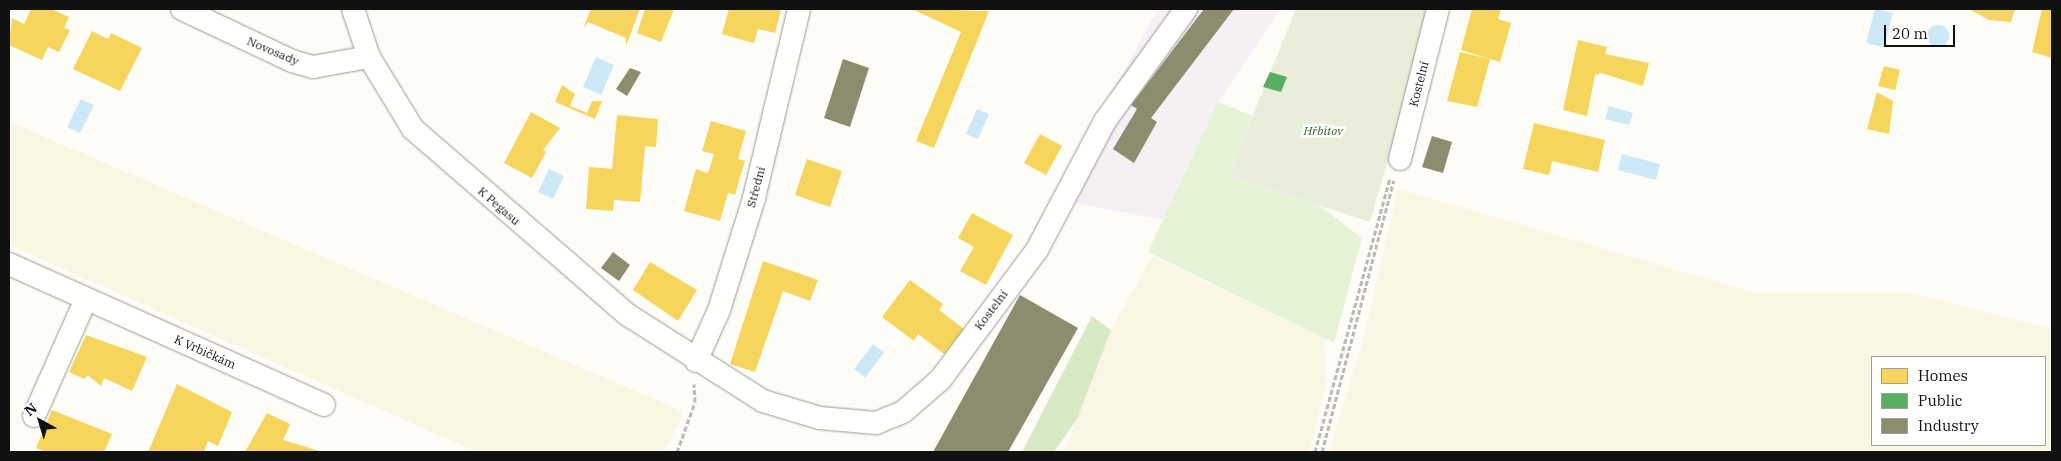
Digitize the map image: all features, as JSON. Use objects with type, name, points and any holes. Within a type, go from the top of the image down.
[{"type":"street","name":"Novosady","points":[[182,9],[292,61],[313,66],[369,57]]},
{"type":"street","name":"K Pegasu","points":[[353,9],[369,57],[397,107],[433,149],[576,274],[654,335],[696,361]]},
{"type":"street","name":"Střední","points":[[696,361],[719,310],[754,198],[799,9]]},
{"type":"street","name":"Kostelní","points":[[696,361],[763,401],[820,418],[876,423],[903,412],[940,380],[1037,250],[1105,121],[1186,9]]},
{"type":"street","name":"Kostelní","points":[[1400,159],[1438,9]]},
{"type":"street","name":"K Vrbičkám","points":[[9,264],[324,405]]},
{"type":"street","points":[[34,416],[86,299]]},
{"type":"path","points":[[1315,452],[1378,209],[1400,159]]},
{"type":"path","points":[[1322,452],[1400,159]]},
{"type":"path","points":[[677,452],[696,402],[696,361]]},
{"type":"shaded area","points":[[1158,9],[1280,9],[1218,102],[1164,220],[1053,199]]},
{"type":"shaded area","points":[[9,122],[668,405],[682,412],[680,421],[664,452],[477,452],[9,245]]},
{"type":"shaded area","points":[[1398,189],[1759,294],[1915,294],[2052,329],[2052,452],[1329,452],[1364,338]]},
{"type":"shaded area","points":[[1152,256],[1324,338],[1326,385],[1309,452],[1064,452],[1111,330]]},
{"type":"green space","name":"Hřbitov","points":[[1296,9],[1432,9],[1370,222],[1228,176]]},
{"type":"green space","points":[[1218,102],[1252,116],[1228,176],[1320,206],[1362,238],[1334,343],[1148,252]]},
{"type":"green space","points":[[1092,316],[1111,330],[1077,419],[1054,452],[1022,452]]},
{"type":"water","points":[[1875,9],[1893,13],[1884,47],[1866,43]]},
{"type":"water","points":[[1938,25],[1948,32],[1949,36],[1942,46],[1938,47],[1928,40],[1927,36],[1934,26]]},
{"type":"water","points":[[596,57],[614,65],[601,95],[583,87]]},
{"type":"water","points":[[81,99],[94,105],[80,133],[67,127]]},
{"type":"water","points":[[1609,106],[1633,113],[1629,125],[1605,119]]},
{"type":"water","points":[[977,109],[989,114],[978,139],[966,134]]},
{"type":"water","points":[[1622,154],[1660,164],[1656,180],[1618,170]]},
{"type":"water","points":[[549,169],[564,176],[553,199],[538,192]]},
{"type":"water","points":[[873,344],[884,352],[865,378],[854,369]]},
{"type":"building: Homes","points":[[31,9],[51,9],[69,17],[64,28],[70,30],[59,52],[48,47],[42,60],[9,45],[12,18],[24,24]]},
{"type":"building: Homes","points":[[591,9],[640,9],[626,46],[626,38],[588,22],[583,29]]},
{"type":"building: Homes","points":[[645,9],[674,9],[661,42],[637,33]]},
{"type":"building: Homes","points":[[729,9],[781,9],[775,33],[758,29],[754,43],[722,34]]},
{"type":"building: Homes","points":[[912,9],[989,11],[934,148],[916,141],[961,32]]},
{"type":"building: Homes","points":[[1472,9],[1501,9],[1498,19],[1511,23],[1500,62],[1461,50]]},
{"type":"building: Homes","points":[[1969,9],[2015,9],[2011,22],[1989,20]]},
{"type":"building: Homes","points":[[2042,9],[2052,9],[2052,58],[2032,52]]},
{"type":"building: Homes","points":[[92,31],[108,39],[111,33],[142,48],[120,91],[73,69]]},
{"type":"building: Homes","points":[[1578,40],[1607,47],[1605,54],[1649,63],[1643,86],[1601,73],[1595,75],[1587,116],[1563,110]]},
{"type":"building: Homes","points":[[1460,52],[1490,59],[1477,107],[1447,101]]},
{"type":"building: Homes","points":[[1884,66],[1900,70],[1895,90],[1878,86]]},
{"type":"building: Homes","points":[[562,85],[575,94],[570,106],[587,113],[592,101],[602,101],[595,119],[555,102]]},
{"type":"building: Homes","points":[[1877,92],[1893,101],[1889,134],[1867,129]]},
{"type":"building: Homes","points":[[531,112],[560,128],[543,150],[546,152],[532,178],[504,163]]},
{"type":"building: Homes","points":[[617,115],[658,119],[656,147],[645,146],[640,202],[614,200],[613,211],[586,209],[589,167],[612,169]]},
{"type":"building: Homes","points":[[711,121],[746,131],[738,159],[745,161],[735,195],[728,193],[720,221],[684,211],[696,169],[708,173],[714,154],[702,151]]},
{"type":"building: Homes","points":[[1534,123],[1605,140],[1598,172],[1552,161],[1549,175],[1523,169]]},
{"type":"building: Homes","points":[[1040,134],[1062,146],[1046,175],[1024,163]]},
{"type":"building: Homes","points":[[807,159],[842,171],[830,207],[795,195]]},
{"type":"building: Homes","points":[[972,213],[1013,235],[986,285],[960,271],[974,247],[958,238]]},
{"type":"building: Homes","points":[[763,261],[818,280],[810,301],[783,291],[755,372],[730,364]]},
{"type":"building: Homes","points":[[650,262],[697,290],[678,321],[633,290]]},
{"type":"building: Homes","points":[[910,280],[943,304],[939,310],[964,329],[944,354],[918,334],[914,341],[882,317]]},
{"type":"building: Homes","points":[[86,335],[147,357],[132,391],[104,378],[101,386],[88,375],[84,379],[69,372]]},
{"type":"building: Homes","points":[[177,384],[232,412],[218,446],[208,441],[204,452],[148,452]]},
{"type":"building: Homes","points":[[52,410],[112,434],[104,452],[46,452],[36,448]]},
{"type":"building: Homes","points":[[267,413],[290,424],[283,440],[323,452],[245,452]]},
{"type":"building: Public","points":[[1270,72],[1287,77],[1281,92],[1263,87]]},
{"type":"building: Industry","points":[[1204,9],[1234,9],[1151,118],[1157,122],[1134,163],[1113,149],[1137,109],[1131,105]]},
{"type":"building: Industry","points":[[843,59],[869,68],[850,127],[824,118]]},
{"type":"building: Industry","points":[[630,68],[641,72],[627,96],[616,89]]},
{"type":"building: Industry","points":[[1432,136],[1452,142],[1443,173],[1422,167]]},
{"type":"building: Industry","points":[[613,252],[630,265],[619,281],[601,268]]},
{"type":"building: Industry","points":[[1020,295],[1078,328],[1008,452],[933,452]]}]
